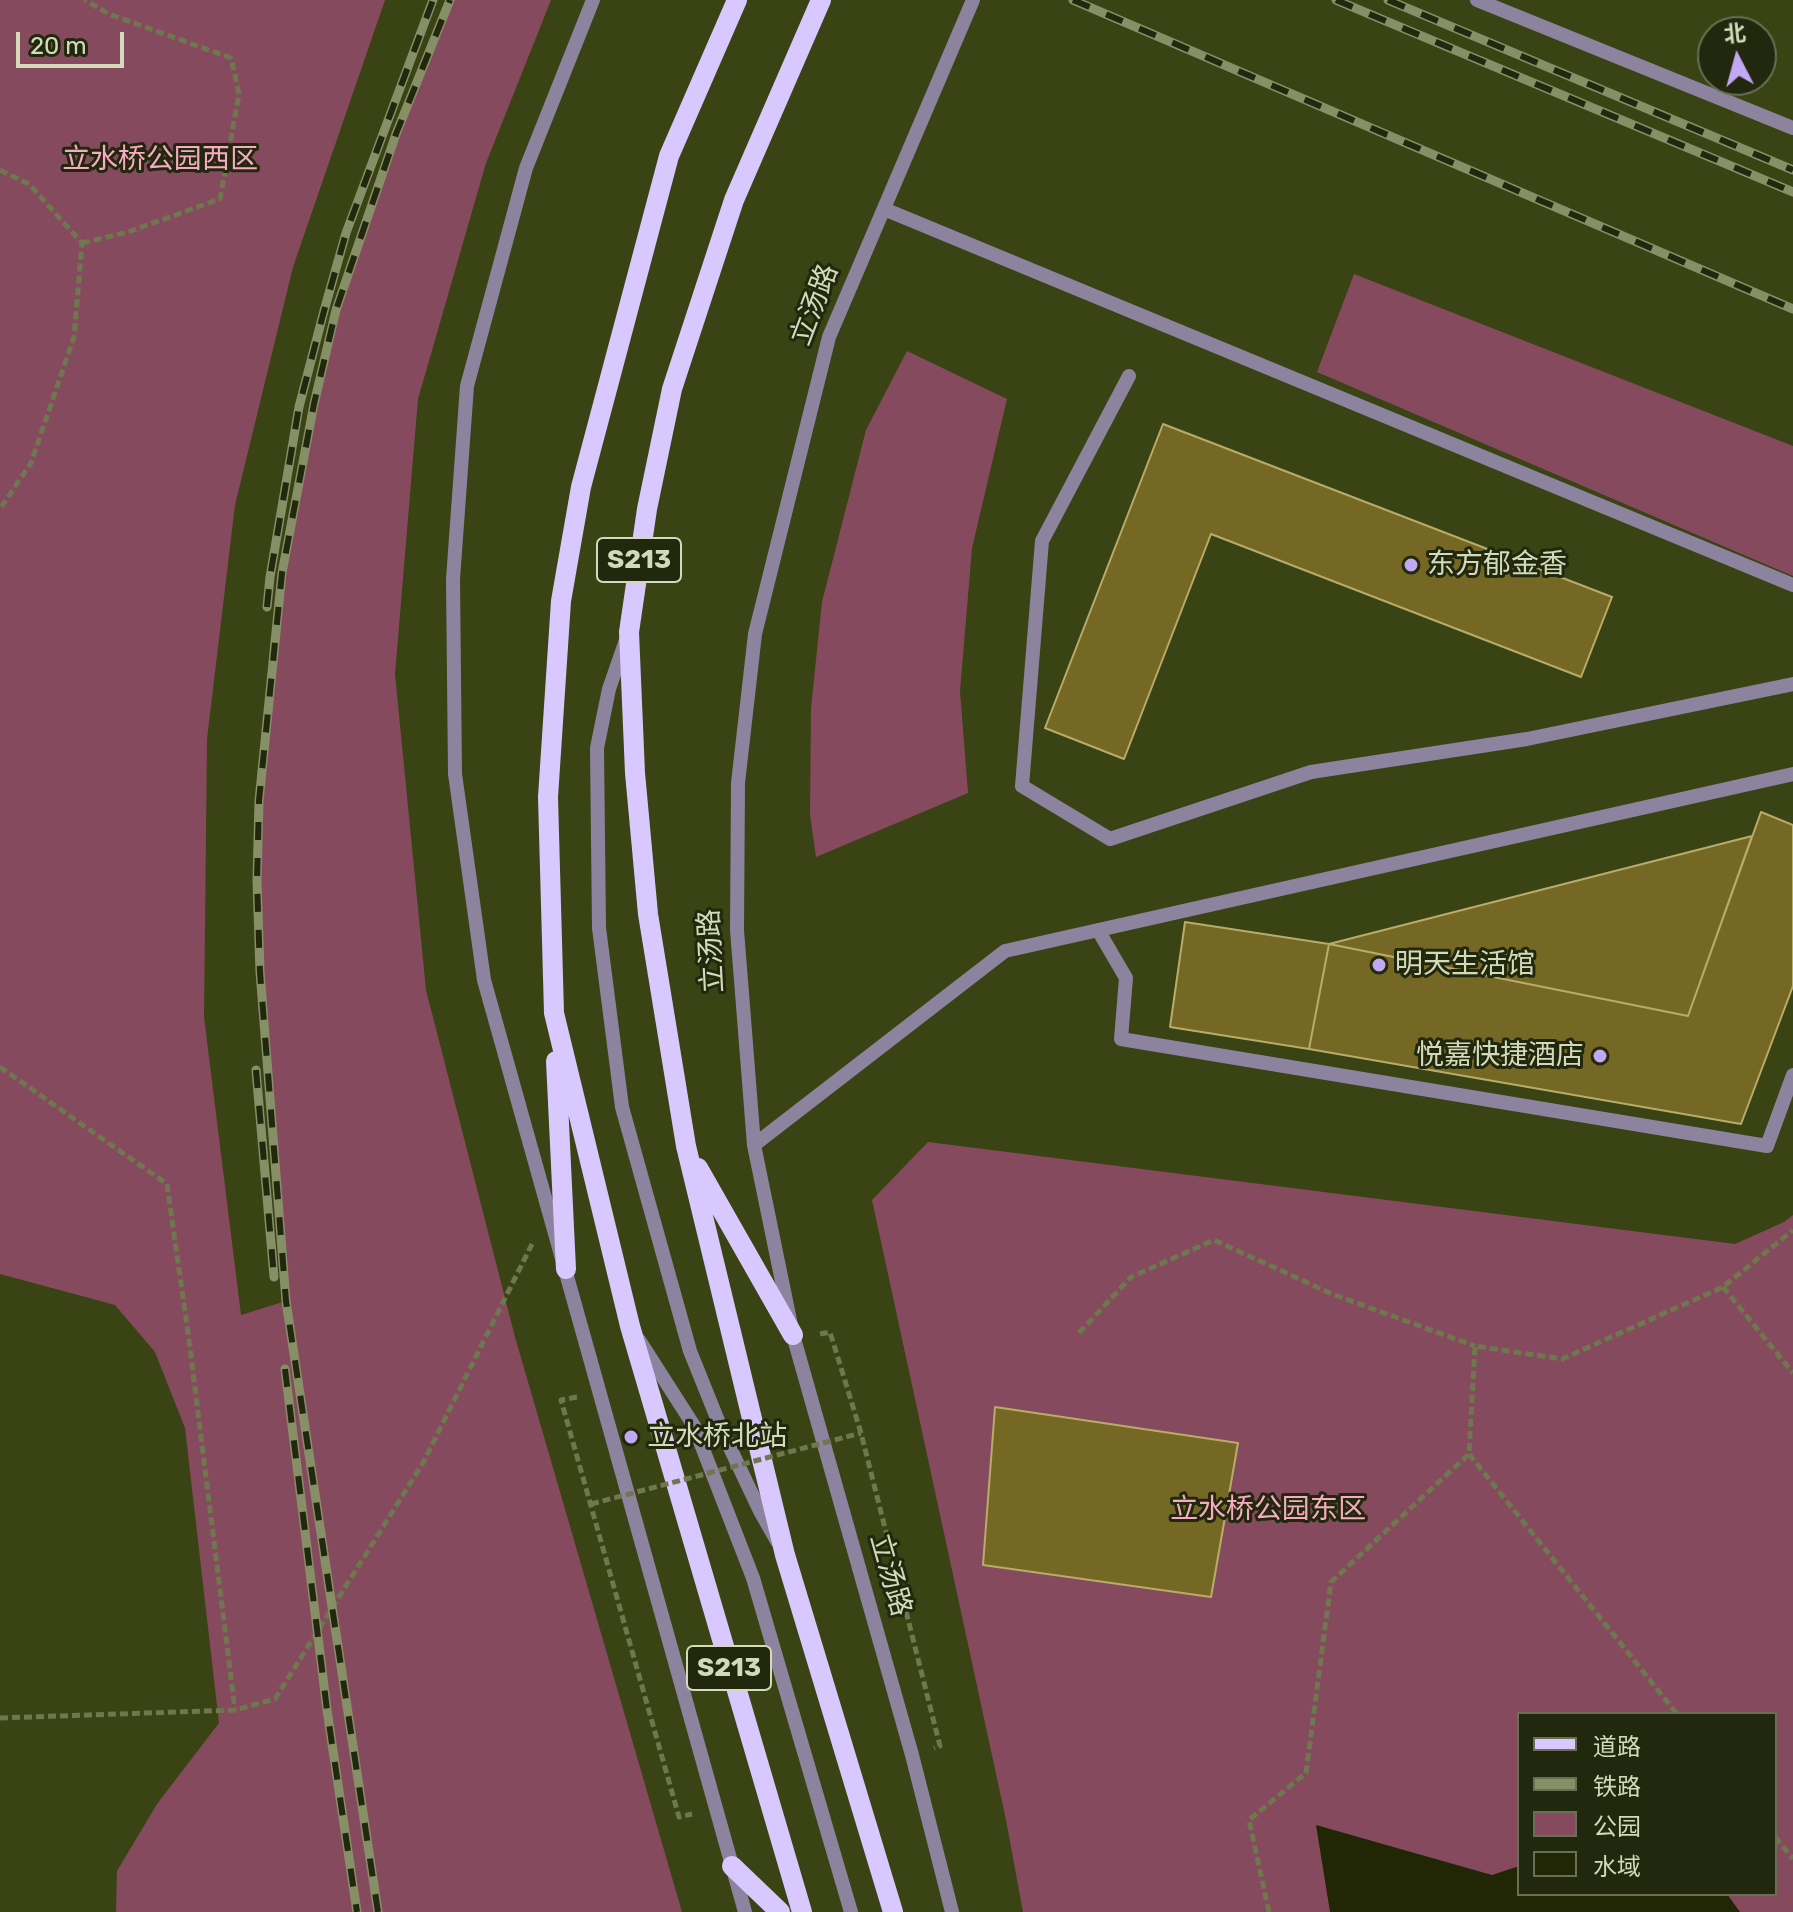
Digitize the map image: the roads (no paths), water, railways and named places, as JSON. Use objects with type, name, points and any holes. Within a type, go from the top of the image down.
[{"type":"main road","name":"S213","points":[[737,0],[669,156],[581,487],[561,601],[548,797],[554,1013],[630,1326],[802,1912]]},
{"type":"main road","name":"立汤路","points":[[821,0],[734,200],[672,389],[647,509],[629,632],[635,773],[648,914],[686,1146],[785,1555],[893,1912]]},
{"type":"main road","points":[[554,1013],[566,1269]]},
{"type":"main road","points":[[686,1146],[793,1335]]},
{"type":"main road","points":[[732,1866],[780,1912]]},
{"type":"street","name":"S213","points":[[593,0],[526,168],[467,386],[453,579],[455,774],[484,980],[745,1912]]},
{"type":"street","name":"立汤路","points":[[952,1912],[912,1755],[793,1335],[754,1145],[737,915],[738,783],[755,634],[829,337],[973,0]]},
{"type":"street","points":[[1477,0],[1793,128]]},
{"type":"street","points":[[884,209],[1793,585]]},
{"type":"street","points":[[1129,376],[1042,541],[1022,786],[1110,839],[1311,772],[1527,739],[1793,684]]},
{"type":"street","points":[[629,632],[609,689],[597,748],[599,928],[622,1107],[690,1351],[723,1433],[785,1555]]},
{"type":"street","points":[[754,1145],[1005,951],[1793,774]]},
{"type":"street","points":[[1098,930],[1126,978],[1121,1039],[1767,1146],[1793,1075]]},
{"type":"street","points":[[630,1326],[694,1426],[753,1578],[851,1912]]},
{"type":"water","points":[[1316,1825],[1492,1875],[1517,1867],[1517,1896],[1728,1896],[1740,1912],[1330,1912]]},
{"type":"railway","points":[[267,607],[299,407],[324,311],[346,233],[433,0]]},
{"type":"railway","points":[[378,1912],[286,1301],[260,972],[257,881],[259,801],[282,573],[314,404],[336,310],[396,134],[450,0]]},
{"type":"railway","points":[[1073,0],[1793,309]]},
{"type":"railway","points":[[1336,0],[1793,192]]},
{"type":"railway","points":[[1388,0],[1793,170]]},
{"type":"railway","points":[[256,1070],[274,1277]]},
{"type":"railway","points":[[285,1369],[327,1710],[357,1912]]},
{"type":"place","name":"东方郁金香","points":[[1411,565]]},
{"type":"place","name":"明天生活馆","points":[[1379,965]]},
{"type":"place","name":"悦嘉快捷酒店","points":[[1600,1056]]},
{"type":"place","name":"立水桥北站","points":[[631,1437]]},
{"type":"park label","name":"立水桥公园西区","points":[[160,160]]},
{"type":"park label","name":"立水桥公园东区","points":[[1268,1510]]}]
